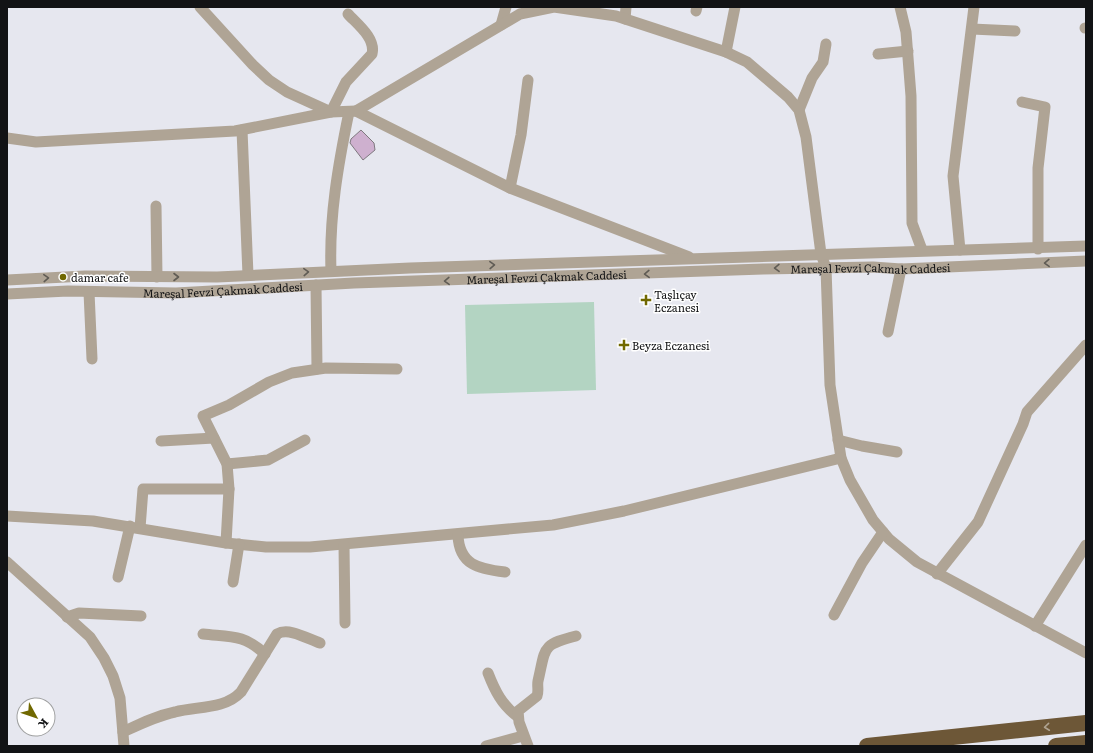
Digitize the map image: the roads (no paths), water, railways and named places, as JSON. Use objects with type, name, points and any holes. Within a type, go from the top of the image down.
[{"type":"highway","points":[[867,746],[1086,723]]},
{"type":"highway","points":[[1056,746],[1086,743]]},
{"type":"street","points":[[200,7],[269,80],[287,92],[331,112]]},
{"type":"street","points":[[501,24],[506,7]]},
{"type":"street","points":[[331,271],[331,234],[334,191],[352,112],[520,14],[554,7],[625,19],[726,52],[747,62],[788,97],[799,110],[806,137],[822,254],[826,268],[830,385],[841,458],[850,480],[873,520],[889,539],[917,562],[1086,653]]},
{"type":"street","points":[[625,19],[626,7]]},
{"type":"street","points":[[726,52],[735,7]]},
{"type":"street","points":[[900,7],[908,51],[911,96],[912,223],[922,250]]},
{"type":"street","points":[[960,250],[953,176],[974,7]]},
{"type":"street","points":[[331,112],[346,82],[372,54],[373,48],[368,36],[348,14]]},
{"type":"street","points":[[972,29],[1015,31]]},
{"type":"street","points":[[799,110],[812,78],[823,62],[826,44]]},
{"type":"street","points":[[878,54],[908,51]]},
{"type":"street","points":[[510,188],[521,135],[528,80]]},
{"type":"street","points":[[1022,102],[1045,106],[1038,168],[1038,249]]},
{"type":"street","points":[[7,138],[36,142],[242,130],[331,112],[352,112],[510,188],[694,259]]},
{"type":"street","points":[[242,130],[248,275]]},
{"type":"street","points":[[156,206],[157,277]]},
{"type":"street","name":"Mareşal Fevzi Çakmak Caddesi","points":[[7,280],[85,276],[157,277],[248,275],[922,250],[1038,249],[1086,246]]},
{"type":"street","name":"Mareşal Fevzi Çakmak Caddesi","points":[[7,294],[68,291],[176,293],[316,285],[826,268],[873,267],[901,269],[1086,261]]},
{"type":"street","points":[[888,332],[901,269]]},
{"type":"street","points":[[316,285],[317,369]]},
{"type":"street","points":[[89,292],[92,359]]},
{"type":"street","points":[[937,574],[978,522],[1023,424],[1027,412],[1086,345]]},
{"type":"street","points":[[226,542],[229,489],[227,464],[203,416],[229,405],[269,382],[292,373],[317,369],[397,369]]},
{"type":"street","points":[[161,441],[214,438]]},
{"type":"street","points":[[227,464],[268,460],[305,440]]},
{"type":"street","points":[[838,440],[897,452]]},
{"type":"street","points":[[7,516],[93,521],[266,547],[310,547],[458,535],[553,525],[624,511],[841,458]]},
{"type":"street","points":[[118,577],[135,527],[143,488],[229,489]]},
{"type":"street","points":[[834,615],[862,563],[883,532]]},
{"type":"street","points":[[458,535],[460,551],[474,565],[485,570],[505,572]]},
{"type":"street","points":[[233,582],[239,544]]},
{"type":"street","points":[[344,544],[345,623]]},
{"type":"street","points":[[1035,626],[1086,545]]},
{"type":"street","points":[[7,562],[90,637],[113,676],[120,698],[124,746]]},
{"type":"street","points":[[67,616],[79,613],[141,616]]},
{"type":"street","points":[[123,732],[150,719],[176,712],[222,705],[236,698],[277,634],[282,631],[320,643]]},
{"type":"street","points":[[203,634],[242,638],[255,645],[265,654]]},
{"type":"street","points":[[517,716],[521,708],[537,696],[546,650],[555,641],[576,636]]},
{"type":"street","points":[[486,746],[525,741],[517,716],[505,705],[496,693],[488,673]]},
{"type":"place","name":"damar cafe","points":[[63,277]]},
{"type":"place","name":"Taşlıçay Eczanesi","points":[[646,300]]},
{"type":"place","name":"Beyza Eczanesi","points":[[624,345]]}]
